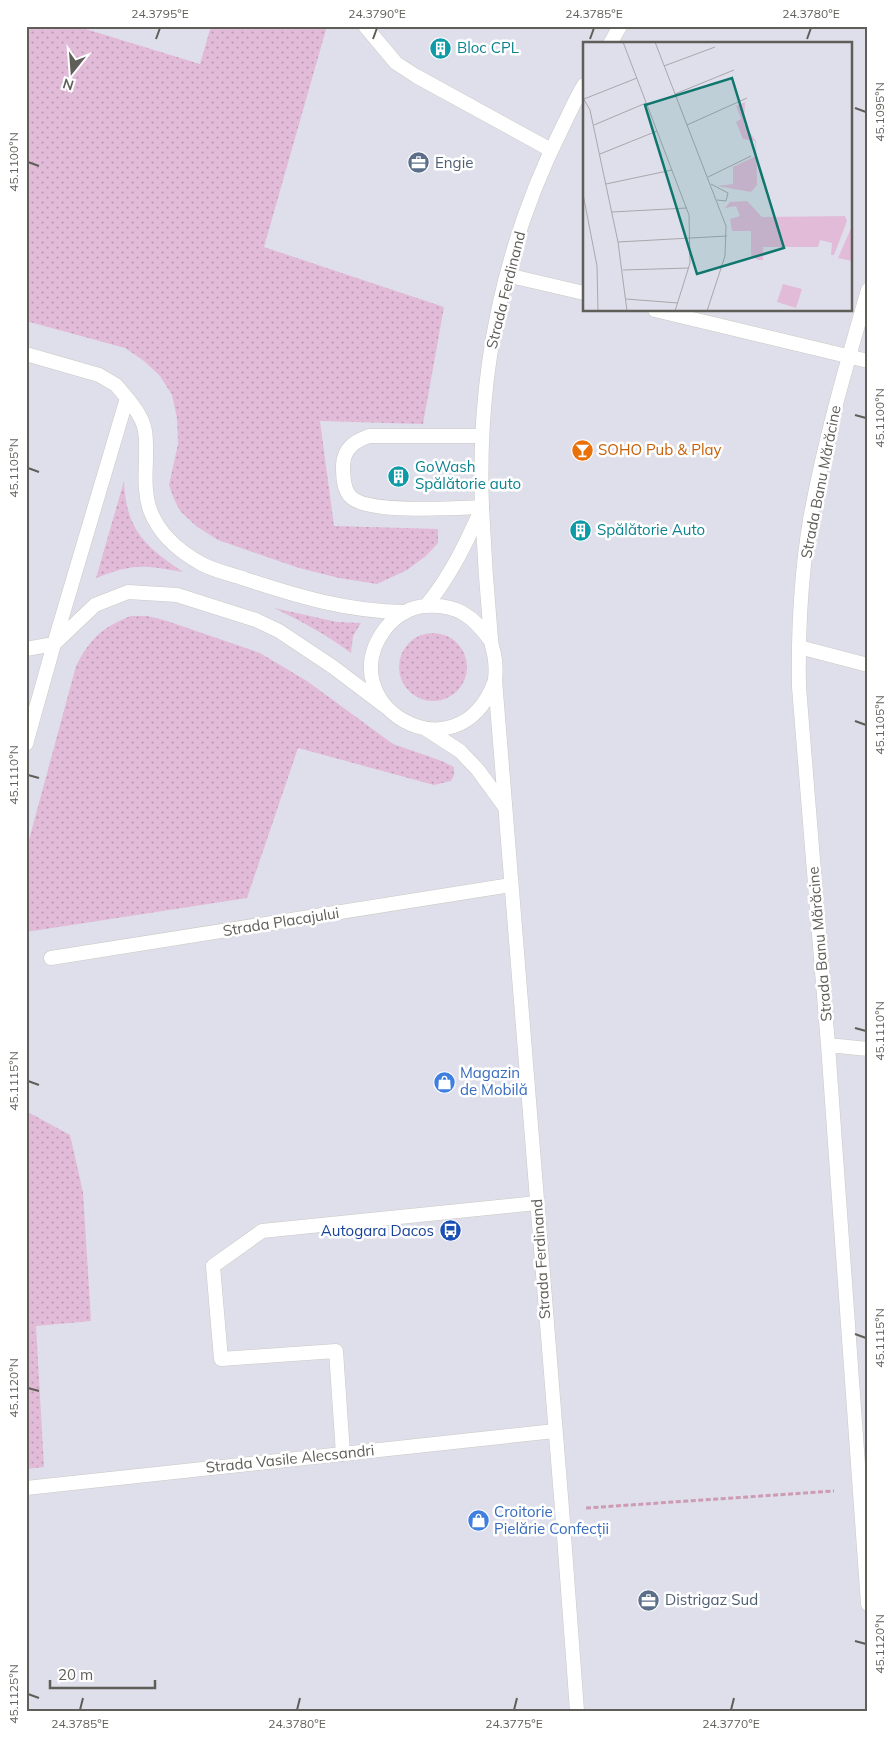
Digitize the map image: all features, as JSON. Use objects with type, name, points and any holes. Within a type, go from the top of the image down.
[{"type":"street","points":[[365,26],[396,63],[416,76],[551,150]]},
{"type":"street","points":[[611,42],[620,26]]},
{"type":"street","name":"Strada Ferdinand","points":[[577,1711],[495,680],[496,667],[491,642],[482,507],[482,436],[493,332],[519,230],[551,150],[583,88]]},
{"type":"street","points":[[507,275],[583,293]]},
{"type":"street","name":"Strada Banu Mărăcine","points":[[868,290],[827,439],[810,521],[802,584],[799,647],[799,687],[863,1459],[860,1489],[868,1604]]},
{"type":"street","points":[[659,311],[868,361]]},
{"type":"street","points":[[26,354],[99,375],[116,385],[127,398],[137,411],[145,429],[145,494],[151,512],[164,535],[181,551],[203,565],[300,597],[368,610],[405,612]]},
{"type":"street","points":[[26,744],[127,398]]},
{"type":"street","points":[[482,436],[369,436],[358,440],[350,447],[344,458],[343,472],[345,488],[350,497],[360,504],[403,508],[482,507]]},
{"type":"street","name":"Strada Ferdinand","points":[[426,606],[452,571],[466,545],[482,507]]},
{"type":"street","points":[[26,649],[54,644],[95,605],[128,592],[153,592],[177,595],[256,620],[279,631],[333,667],[386,707]]},
{"type":"street","name":"Strada Ferdinand","points":[[491,642],[480,626],[464,613],[446,606],[426,606],[405,612],[390,623],[379,638],[372,655],[372,674],[377,692],[386,707],[411,726],[426,729],[445,728],[462,723],[477,711],[488,697],[495,680]]},
{"type":"street","points":[[799,647],[868,665]]},
{"type":"street","name":"Strada Ferdinand","points":[[426,729],[460,751],[478,770],[505,807]]},
{"type":"street","name":"Strada Placajului","points":[[51,958],[511,885]]},
{"type":"street","points":[[828,1045],[868,1049]]},
{"type":"street","points":[[343,1454],[336,1351],[221,1359],[213,1266],[262,1231],[537,1203]]},
{"type":"street","name":"Strada Vasile Alecsandri","points":[[26,1488],[555,1431]]},
{"type":"path","points":[[562,1509],[860,1489]]},
{"type":"shaded area","points":[[26,26],[76,26],[200,64],[211,26],[327,26],[264,247],[444,307],[423,424],[320,421],[334,526],[438,529],[438,543],[426,556],[407,570],[377,584],[339,578],[299,568],[218,540],[196,526],[180,511],[169,485],[178,444],[177,418],[172,395],[160,376],[144,361],[125,348],[26,321]]},
{"type":"shaded area","points":[[124,481],[129,512],[140,535],[158,554],[183,572],[139,567],[120,570],[96,578]]},
{"type":"shaded area","points":[[274,608],[337,622],[361,623],[353,636],[351,653],[333,640]]},
{"type":"shaded area","points":[[131,616],[148,616],[167,621],[260,653],[307,681],[393,744],[454,767],[454,775],[451,781],[434,785],[298,748],[247,898],[26,932],[26,851],[76,666],[86,648],[98,635],[112,625]]},
{"type":"shaded area","points":[[440,633],[452,639],[461,648],[467,660],[465,680],[457,691],[440,701],[426,701],[409,691],[401,680],[399,660],[409,643],[420,635]]},
{"type":"shaded area","points":[[26,1111],[70,1135],[83,1192],[91,1321],[36,1326],[44,1467],[26,1469]]},
{"type":"place","name":"Bloc CPL","points":[[441,48]]},
{"type":"place","name":"Engie","points":[[419,163]]},
{"type":"place","name":"SOHO Pub & Play","points":[[582,450]]},
{"type":"place","name":"GoWash Spălătorie auto","points":[[399,476]]},
{"type":"place","name":"Spălătorie Auto","points":[[581,530]]},
{"type":"place","name":"Magazin de Mobilă","points":[[444,1082]]},
{"type":"place","name":"Autogara Dacos","points":[[450,1231]]},
{"type":"place","name":"Croitorie Pielărie Confecții","points":[[478,1521]]},
{"type":"place","name":"Distrigaz Sud","points":[[649,1600]]}]
